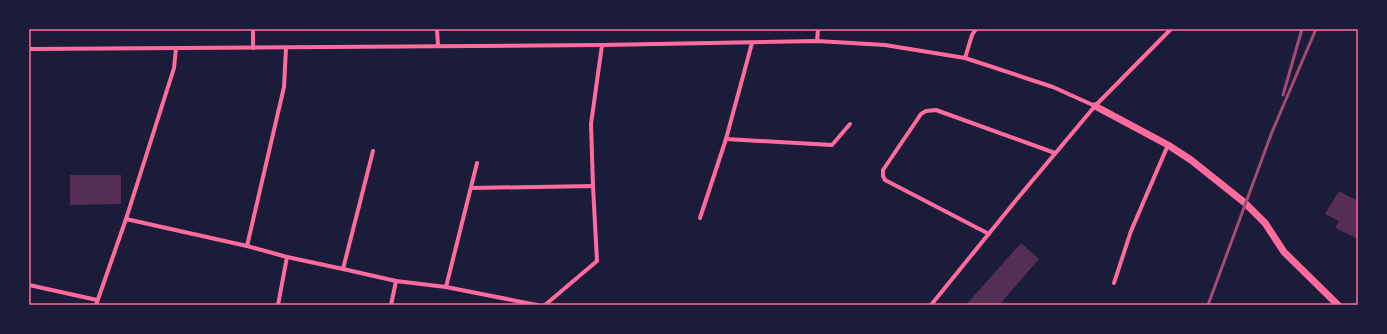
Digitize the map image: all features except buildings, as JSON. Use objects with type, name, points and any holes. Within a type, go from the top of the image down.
[{"type":"street","points":[[253,29],[253,48]]},
{"type":"street","points":[[437,29],[438,46]]},
{"type":"street","points":[[817,41],[818,29]]},
{"type":"street","points":[[965,58],[972,35],[976,29]]},
{"type":"street","points":[[931,305],[988,234],[1096,106],[1170,29]]},
{"type":"street","points":[[29,50],[602,45],[817,41],[885,44],[965,58],[1053,87],[1096,106],[1168,145],[1191,160],[1245,203],[1265,223],[1284,252],[1338,305]]},
{"type":"street","points":[[700,218],[726,139],[752,43]]},
{"type":"street","points":[[545,305],[597,261],[591,124],[602,45]]},
{"type":"street","points":[[96,305],[126,219],[174,68],[176,48]]},
{"type":"street","points":[[247,246],[284,87],[286,48]]},
{"type":"street","points":[[988,234],[885,180],[883,170],[921,114],[926,111],[936,110],[1056,153]]},
{"type":"street","points":[[726,139],[832,145],[850,124]]},
{"type":"street","points":[[1114,283],[1131,231],[1168,145]]},
{"type":"street","points":[[343,269],[373,151]]},
{"type":"street","points":[[446,287],[477,162]]},
{"type":"street","points":[[471,188],[593,186]]},
{"type":"street","points":[[126,219],[396,281],[446,287],[537,305]]},
{"type":"street","points":[[278,305],[287,257]]},
{"type":"street","points":[[391,305],[396,281]]},
{"type":"street","points":[[29,285],[97,300]]},
{"type":"railway","points":[[1283,95],[1302,29]]},
{"type":"railway","points":[[1208,305],[1272,132],[1316,29]]}]
